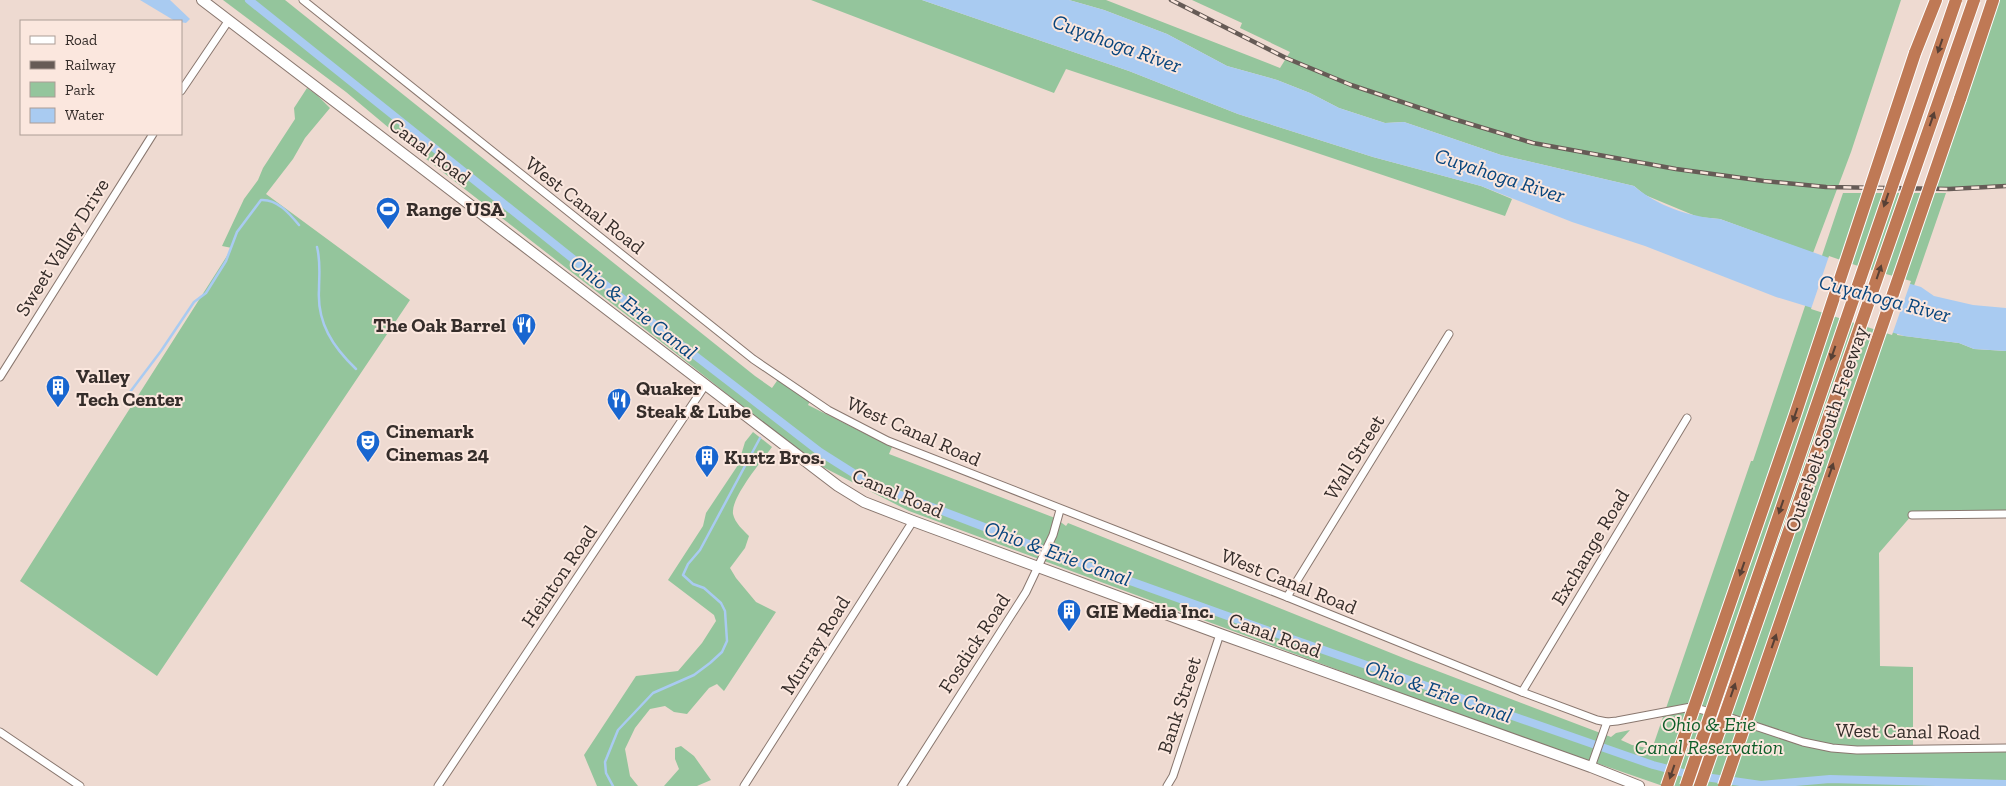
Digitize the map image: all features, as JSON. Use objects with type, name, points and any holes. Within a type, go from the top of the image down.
[{"type":"highway","points":[[1915,53],[1928,0]]},
{"type":"highway","name":"Outerbelt South Freeway","points":[[1667,786],[1796,415],[1915,53],[1936,0]]},
{"type":"highway","points":[[1686,786],[1956,0]]},
{"type":"highway","points":[[1700,786],[1974,0]]},
{"type":"highway","name":"Outerbelt South Freeway","points":[[1724,786],[1993,0]]},
{"type":"main road","name":"Canal Road","points":[[202,0],[838,486],[864,502],[913,521],[1042,561],[1220,634],[1591,767],[1638,786]]},
{"type":"street","name":"West Canal Road","points":[[303,0],[753,359],[828,410],[877,436],[1060,510],[1588,717],[1607,722],[1692,707],[1717,713],[1804,742],[1832,748],[1857,750],[2006,748]]},
{"type":"street","points":[[182,90],[230,20]]},
{"type":"street","name":"Sweet Valley Drive","points":[[0,377],[152,135]]},
{"type":"street","name":"Wall Street","points":[[1287,598],[1449,334]]},
{"type":"street","name":"Heinton Road","points":[[438,786],[706,384]]},
{"type":"street","name":"Exchange Road","points":[[1522,692],[1687,418]]},
{"type":"street","name":"Fosdick Road","points":[[902,786],[1026,592],[1053,535],[1060,510]]},
{"type":"street","points":[[1912,515],[2006,514]]},
{"type":"street","name":"Murray Road","points":[[744,786],[913,521]]},
{"type":"street","name":"Bank Street","points":[[1167,786],[1173,776],[1220,634]]},
{"type":"street","points":[[1591,767],[1607,722]]},
{"type":"street","points":[[0,732],[80,786]]},
{"type":"green space","name":"Ohio & Erie Canal Reservation","points":[[223,0],[285,0],[755,376],[772,388],[779,378],[810,401],[808,405],[892,447],[889,454],[1055,518],[1066,526],[1068,523],[1406,659],[1611,737],[1616,733],[1630,730],[1621,740],[1632,745],[1652,749],[1751,461],[1753,461],[1843,193],[1946,193],[1897,335],[1959,343],[1974,349],[2006,351],[2006,514],[1912,515],[1879,553],[1880,666],[1913,667],[1913,749],[2006,751],[2006,786],[1663,786],[1495,728],[909,511],[811,461],[426,159],[346,92]]},
{"type":"green space","points":[[811,0],[922,0],[1129,71],[1238,114],[1373,157],[1481,186],[1512,199],[1505,216],[1066,69],[1054,93]]},
{"type":"green space","points":[[1069,0],[1106,0],[1280,68],[1290,52],[1240,28],[1242,23],[1192,0],[1901,0],[1851,152],[1813,253],[1720,219],[1698,217],[1645,195],[1634,186],[1501,155],[1404,122],[1385,123],[1339,108],[1310,93],[1277,80],[1227,66],[1167,34],[1104,10]]},
{"type":"green space","points":[[1995,0],[2006,0],[2006,186],[1926,189]]},
{"type":"green space","points":[[307,88],[330,108],[305,138],[293,159],[266,194],[410,300],[157,676],[20,581],[232,248],[222,246],[244,199],[258,180],[263,168],[295,119],[294,108]]},
{"type":"green space","points":[[753,432],[772,447],[748,479],[737,498],[733,514],[749,536],[745,548],[730,568],[756,602],[776,612],[724,691],[717,684],[709,688],[687,714],[674,712],[665,706],[650,709],[635,728],[625,749],[630,776],[638,786],[597,786],[584,755],[636,676],[678,671],[702,643],[716,621],[714,615],[668,580],[703,526],[706,513],[738,465],[745,442]]},
{"type":"green space","points":[[681,746],[694,756],[711,780],[697,786],[664,786],[679,769],[675,759],[675,748]]},
{"type":"water","points":[[140,0],[170,0],[190,19],[186,23],[182,22],[182,20],[173,20]]},
{"type":"water","name":"Cuyahoga River","points":[[922,0],[1069,0],[1104,10],[1167,34],[1227,66],[1277,80],[1310,93],[1339,108],[1385,123],[1404,122],[1501,155],[1634,186],[1663,205],[1697,216],[1720,219],[1860,269],[1921,287],[1934,296],[1973,305],[2006,308],[2006,351],[1974,349],[1959,343],[1904,336],[1776,297],[1645,246],[1572,222],[1481,186],[1373,157],[1238,114],[1129,71]]},
{"type":"pier","points":[[1829,256],[1911,281],[1892,335],[1811,309]]},
{"type":"waterway","name":"Ohio & Erie Canal","points":[[249,0],[667,334],[820,452],[869,483],[1055,554],[1653,765],[1691,775],[1761,785],[1830,779],[2006,784]]},
{"type":"waterway","points":[[124,400],[161,351],[194,302],[206,293],[226,261],[237,232],[261,200],[277,204],[299,225]]},
{"type":"waterway","points":[[317,247],[319,302],[324,324],[340,352],[356,369]]},
{"type":"waterway","points":[[613,786],[606,773],[605,762],[618,730],[653,693],[694,675],[722,652],[727,641],[725,611],[721,603],[704,588],[693,584],[683,575],[688,564],[700,550],[760,438]]},
{"type":"railway","points":[[1171,0],[1286,58],[1351,85],[1533,143],[1676,169],[1826,187],[1949,189],[2006,186]]},
{"type":"place","name":"Range USA","points":[[388,230]]},
{"type":"place","name":"The Oak Barrel","points":[[524,346]]},
{"type":"place","name":"Valley Tech Center","points":[[58,408]]},
{"type":"place","name":"Quaker Steak & Lube","points":[[619,421]]},
{"type":"place","name":"Cinemark Cinemas 24","points":[[368,463]]},
{"type":"place","name":"Kurtz Bros.","points":[[707,478]]},
{"type":"place","name":"GIE Media Inc.","points":[[1069,632]]}]
